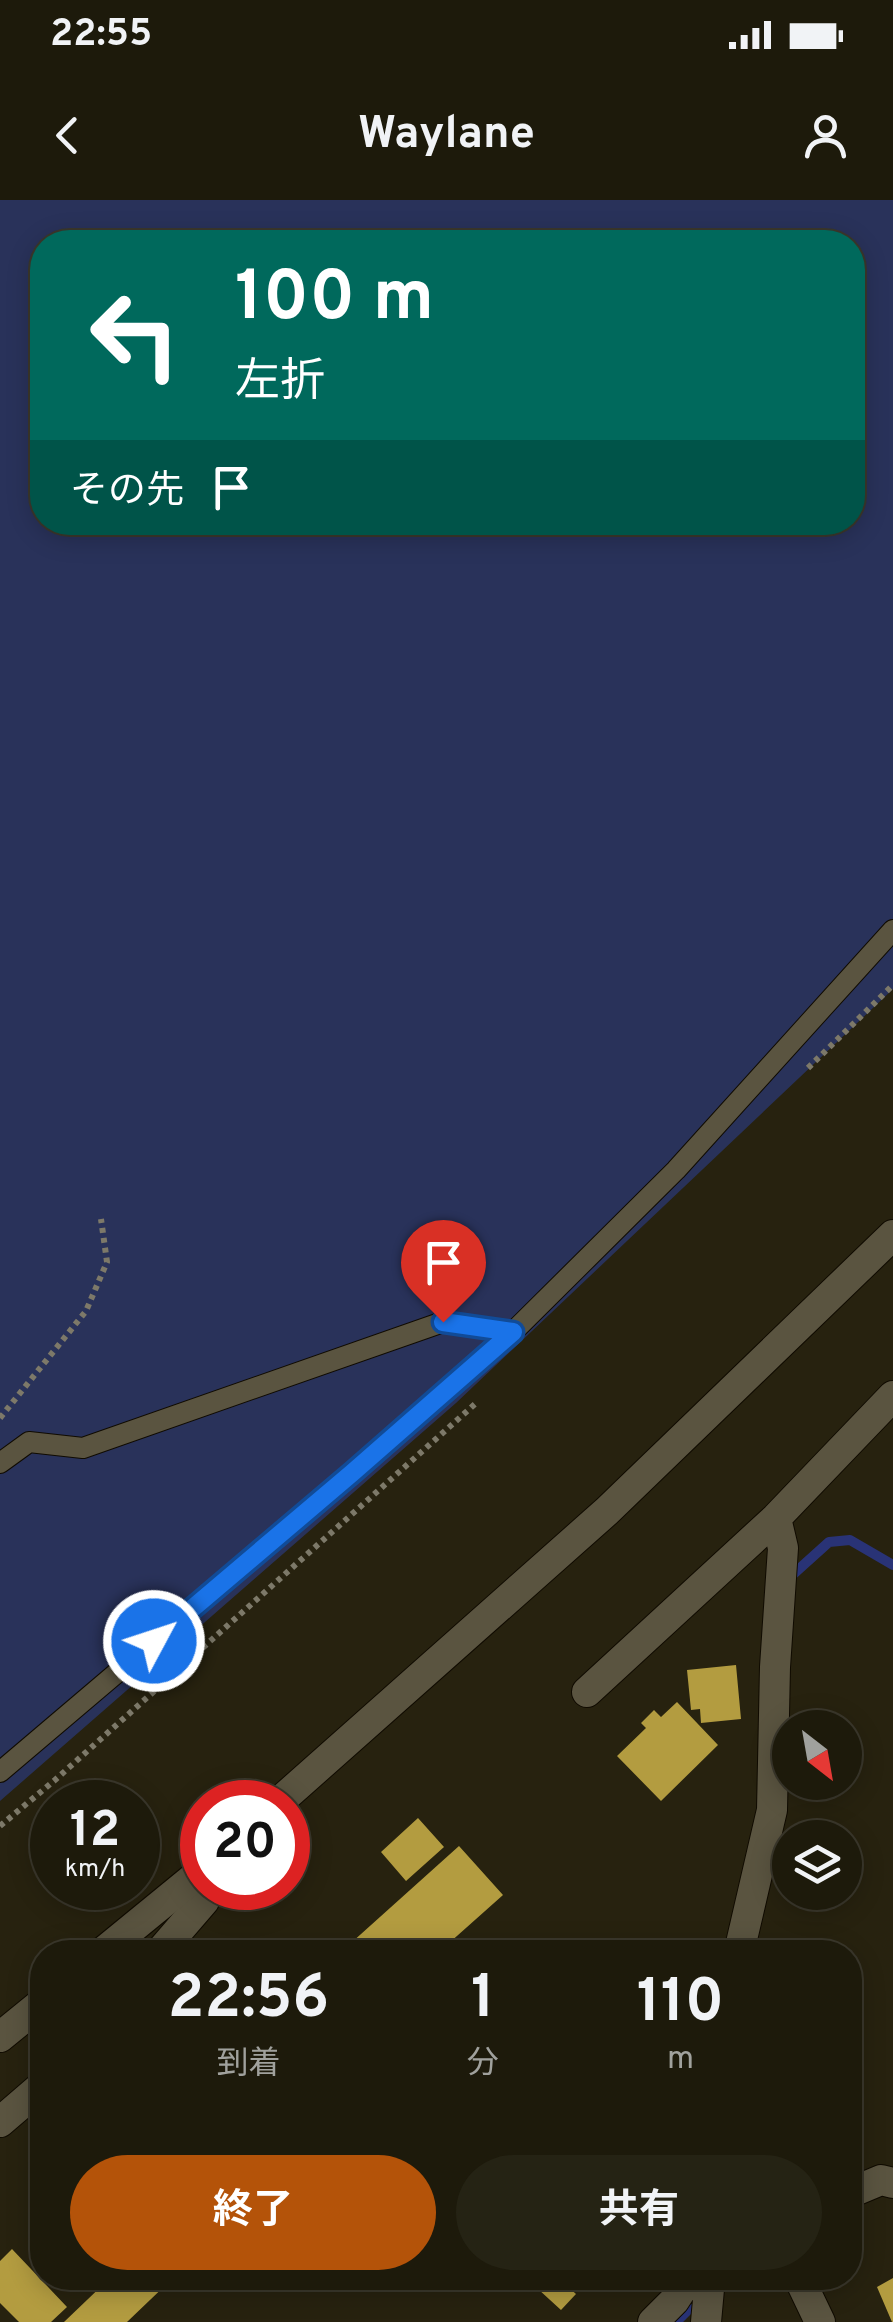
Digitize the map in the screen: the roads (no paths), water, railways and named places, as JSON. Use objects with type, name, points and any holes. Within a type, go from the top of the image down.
[{"type":"street","points":[[305,1780],[608,1511],[893,1235]]},
{"type":"street","points":[[587,1692],[776,1518],[893,1396]]},
{"type":"street","points":[[740,1940],[772,1810],[775,1667],[784,1548],[776,1518]]},
{"type":"street","points":[[118,1940],[180,1889]]},
{"type":"street","points":[[170,1940],[196,1910]]},
{"type":"street","points":[[0,2038],[30,2012]]},
{"type":"street","points":[[0,2122],[30,2096]]},
{"type":"street","points":[[862,2188],[882,2180],[893,2183]]},
{"type":"street","points":[[653,2322],[681,2290]]},
{"type":"street","points":[[706,2322],[709,2290]]},
{"type":"street","points":[[804,2290],[820,2322]]},
{"type":"lane","points":[[0,1772],[513,1332],[676,1170],[893,930]]},
{"type":"lane","points":[[0,1463],[29,1442],[83,1448],[443,1322],[513,1332]]},
{"type":"waterway","points":[[789,1578],[829,1542],[850,1540],[893,1565]]},
{"type":"waterway","points":[[676,2322],[699,2299]]}]
